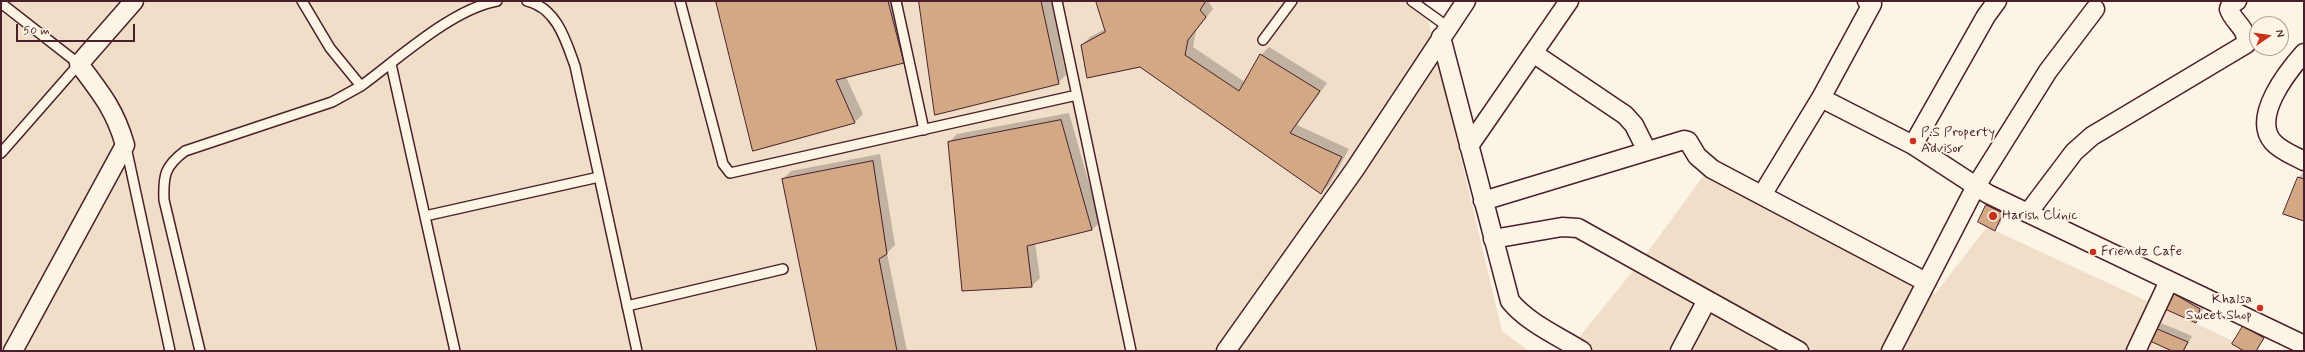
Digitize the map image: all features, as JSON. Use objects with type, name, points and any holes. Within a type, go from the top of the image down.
[{"type":"street","points":[[13,351],[126,145],[118,121],[109,103],[79,64],[134,1]]},
{"type":"street","points":[[1226,351],[1355,169],[1466,1]]},
{"type":"street","points":[[1469,146],[1569,1]]},
{"type":"street","points":[[1913,145],[1986,16],[1997,1]]},
{"type":"street","points":[[2028,213],[2074,152],[2092,136],[2246,44],[2246,33],[2230,14],[2229,9],[2231,4],[2238,1]]},
{"type":"street","points":[[1762,195],[1821,98],[1871,2]]},
{"type":"street","points":[[1891,351],[1976,186],[2048,71],[2095,9]]},
{"type":"street","points":[[1445,32],[1469,146],[1510,301],[1518,311],[1582,351]]},
{"type":"street","points":[[1533,53],[1625,115],[1634,125],[1647,151]]},
{"type":"street","points":[[2304,53],[2278,88],[2268,112],[2266,128],[2272,140],[2280,149],[2304,161]]},
{"type":"street","points":[[1821,98],[1913,145],[1976,186],[2028,213],[2304,345]]},
{"type":"street","points":[[1483,201],[1680,141],[1688,141],[1705,164],[1926,282]]},
{"type":"street","points":[[1493,239],[1562,227],[1578,228],[1798,351]]},
{"type":"street","points":[[2136,351],[2169,281]]},
{"type":"street","points":[[1680,351],[1707,300]]},
{"type":"lane","points":[[302,1],[330,48],[361,86]]},
{"type":"lane","points":[[200,351],[164,200],[163,180],[171,162],[185,151],[332,102],[361,86],[450,21],[484,3],[497,1]]},
{"type":"lane","points":[[527,1],[534,3],[551,15],[565,37],[575,66],[637,351]]},
{"type":"lane","points":[[680,1],[723,164],[730,173],[1076,95]]},
{"type":"lane","points":[[896,1],[924,130]]},
{"type":"lane","points":[[1057,1],[1131,351]]},
{"type":"lane","points":[[1263,40],[1292,1]]},
{"type":"lane","points":[[1412,1],[1445,32]]},
{"type":"lane","points":[[1,3],[79,64],[1,153]]},
{"type":"lane","points":[[391,64],[455,351]]},
{"type":"lane","points":[[126,145],[170,351]]},
{"type":"lane","points":[[425,216],[599,177]]},
{"type":"lane","points":[[627,306],[784,269]]},
{"type":"shaded area","points":[[1,1],[1426,1],[1424,3],[1502,331],[1529,351],[1,351]]},
{"type":"shaded area","points":[[1707,171],[1935,294],[1987,227],[2255,351],[1568,351],[1641,261]]},
{"type":"building","points":[[716,1],[888,1],[904,63],[836,80],[855,123],[753,151]]},
{"type":"building","points":[[919,1],[1041,1],[1059,84],[935,115]]},
{"type":"building","points":[[1096,1],[1206,1],[1200,10],[1206,17],[1188,40],[1185,55],[1239,91],[1260,54],[1320,91],[1290,133],[1342,157],[1321,194],[1140,67],[1087,78],[1081,45],[1105,32]]},
{"type":"building","points":[[1061,120],[1092,230],[1027,246],[1032,287],[962,291],[948,142]]},
{"type":"building","points":[[873,161],[887,254],[879,259],[897,351],[817,351],[782,179]]},
{"type":"building","points":[[2298,177],[2304,179],[2304,221],[2283,214]]},
{"type":"building","points":[[1986,205],[2003,213],[1995,231],[1978,222]]},
{"type":"building","points":[[2171,292],[2200,309],[2196,323],[2165,309]]},
{"type":"building","points":[[2243,326],[2264,338],[2256,351],[2244,351],[2232,344]]},
{"type":"building","points":[[2155,328],[2188,342],[2183,351],[2172,351],[2150,341]]},
{"type":"place","name":"P.S Property Advisor","points":[[1913,141]]},
{"type":"place","name":"Harish Clinic","points":[[1993,216]]},
{"type":"place","name":"Friendz Cafe","points":[[2093,252]]},
{"type":"place","name":"Khalsa Sweet Shop","points":[[2260,308]]}]
